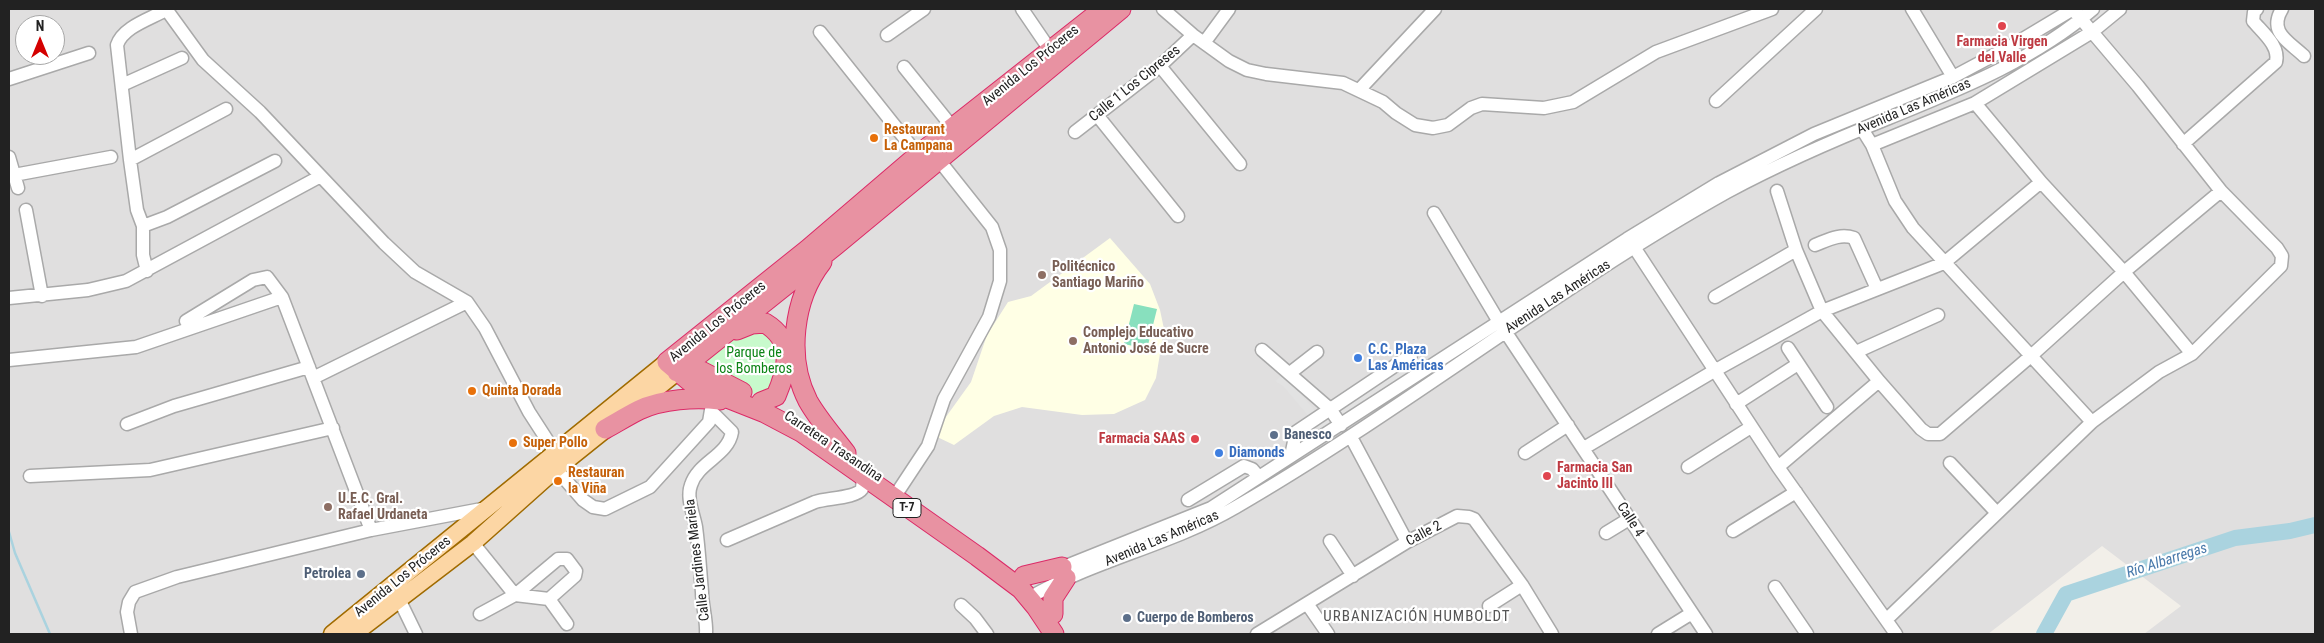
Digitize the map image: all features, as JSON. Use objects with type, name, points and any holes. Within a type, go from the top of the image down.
[{"type":"highway","name":"Avenida Los Próceres","points":[[676,364],[918,155],[1103,9]]},
{"type":"highway","name":"Avenida Los Próceres","points":[[676,364],[722,337],[1121,9]]},
{"type":"highway","points":[[836,245],[817,269],[809,284],[800,308],[795,333],[799,375],[808,400],[846,453]]},
{"type":"highway","points":[[722,337],[752,324],[765,323],[780,335],[786,348],[786,370],[776,396],[761,402]]},
{"type":"highway","name":"Carretera Trasandina","points":[[676,364],[761,402],[846,453],[896,495],[1029,587],[1053,614],[1065,634]]},
{"type":"highway","name":"Carretera Trasandina","points":[[676,364],[694,385],[742,403],[800,432],[862,477],[896,495]]},
{"type":"highway","points":[[605,430],[641,409],[683,400],[712,406],[742,403]]},
{"type":"highway","points":[[1029,587],[1064,573]]},
{"type":"highway","points":[[1053,614],[1053,598],[1064,573]]},
{"type":"highway","name":"Carretera Trasandina","points":[[1029,587],[1054,634]]},
{"type":"main road","name":"Avenida Los Próceres","points":[[332,634],[490,508],[605,430],[676,364]]},
{"type":"main road","name":"Avenida Los Próceres","points":[[357,633],[472,543],[558,462],[676,364]]},
{"type":"street","points":[[147,271],[143,256],[143,226],[137,210],[130,160],[117,45],[120,37],[166,9],[203,60],[260,112],[319,177],[415,272],[467,302],[485,328],[529,412],[558,462],[583,500],[592,507],[605,509],[650,487],[709,422],[712,406]]},
{"type":"street","points":[[887,35],[924,9]]},
{"type":"street","points":[[1022,9],[1050,50]]},
{"type":"street","points":[[1163,9],[1204,43],[1229,61],[1247,70],[1266,74],[1331,80],[1360,89],[1383,102],[1415,125],[1433,128],[1448,125],[1471,108],[1482,104],[1544,108],[1573,102],[1656,52],[1772,9]]},
{"type":"street","points":[[1204,43],[1229,9]]},
{"type":"street","points":[[1360,89],[1435,9]]},
{"type":"street","points":[[1912,9],[1953,77]]},
{"type":"street","points":[[1887,619],[2092,422],[2159,372],[2192,354],[2278,270],[2282,261],[2277,248],[2221,191],[2138,86],[2073,9]]},
{"type":"street","name":"Avenida Las Américas","points":[[1064,573],[1207,523],[1351,437],[1622,242],[1734,175],[1814,134],[1953,77],[2013,45],[2073,9]]},
{"type":"street","name":"Avenida Las Américas","points":[[1064,573],[1211,508],[1396,388],[1727,192],[1788,161],[1958,90],[2018,61],[2082,19],[2093,9]]},
{"type":"street","points":[[1872,145],[1976,103],[2092,32],[2120,9]]},
{"type":"street","points":[[2183,144],[2276,62],[2278,55],[2275,48],[2252,21],[2254,12],[2257,9]]},
{"type":"street","points":[[2282,9],[2276,18],[2276,27],[2280,34],[2304,56]]},
{"type":"street","points":[[1716,101],[1810,10]]},
{"type":"street","points":[[820,32],[918,155]]},
{"type":"street","name":"Calle 1 Los Cipreses","points":[[1075,132],[1160,66],[1193,35]]},
{"type":"street","points":[[9,79],[89,53]]},
{"type":"street","points":[[122,85],[182,58]]},
{"type":"street","points":[[1160,66],[1240,164]]},
{"type":"street","points":[[904,67],[952,128]]},
{"type":"street","points":[[1976,103],[2041,182],[2124,272],[2192,354]]},
{"type":"street","points":[[130,160],[226,109]]},
{"type":"street","points":[[1097,115],[1178,216]]},
{"type":"street","points":[[1862,129],[1872,145],[1895,201],[1913,228],[2092,422]]},
{"type":"street","points":[[9,157],[18,188]]},
{"type":"street","points":[[14,175],[111,157]]},
{"type":"street","points":[[896,495],[928,446],[944,399],[990,318],[1000,281],[1000,250],[992,227],[938,159]]},
{"type":"street","points":[[143,226],[167,218],[275,161]]},
{"type":"street","points":[[9,298],[88,290],[126,281],[319,177]]},
{"type":"street","points":[[1584,448],[1714,371],[1822,311],[1944,262],[2041,182]]},
{"type":"street","points":[[1776,191],[1796,250],[1822,311],[1921,429],[1928,434],[1940,434],[2032,356],[2124,272],[2221,191]]},
{"type":"street","points":[[26,210],[42,296]]},
{"type":"street","name":"Calle 4","points":[[1434,213],[1503,326],[1706,634]]},
{"type":"street","points":[[1815,245],[1839,236],[1847,235],[1854,238],[1877,289]]},
{"type":"street","points":[[1634,247],[1778,467],[1896,634]]},
{"type":"street","points":[[1715,297],[1796,250]]},
{"type":"street","points":[[186,321],[254,280],[267,277],[282,297],[371,530]]},
{"type":"street","points":[[9,360],[136,347],[282,297]]},
{"type":"street","points":[[127,424],[174,406],[311,372],[467,302]]},
{"type":"street","points":[[1856,352],[1938,315]]},
{"type":"street","points":[[1788,348],[1827,407]]},
{"type":"street","points":[[1262,350],[1330,410],[1341,425]]},
{"type":"street","points":[[1290,373],[1317,352]]},
{"type":"street","points":[[1292,456],[1296,432],[1411,355]]},
{"type":"street","points":[[1736,404],[1798,364]]},
{"type":"street","points":[[1382,376],[1396,388]]},
{"type":"street","points":[[1778,467],[1879,381]]},
{"type":"street","name":"Calle Jardines Mariela","points":[[706,634],[701,561],[690,486],[700,470],[723,450],[731,439],[732,432],[712,406]]},
{"type":"street","points":[[1525,452],[1568,425]]},
{"type":"street","points":[[1688,467],[1752,427]]},
{"type":"street","points":[[30,476],[150,470],[333,428]]},
{"type":"street","points":[[1351,437],[1408,542]]},
{"type":"street","points":[[1950,463],[1996,513]]},
{"type":"street","points":[[1188,500],[1244,466],[1252,469],[1258,476]]},
{"type":"street","points":[[727,540],[815,502],[828,498],[856,495],[862,489],[862,477]]},
{"type":"street","points":[[1733,531],[1796,492]]},
{"type":"street","points":[[131,634],[127,612],[129,602],[135,592],[177,577],[371,530],[490,508]]},
{"type":"street","name":"Calle 2","points":[[1257,634],[1408,542],[1457,516],[1469,517],[1474,520],[1522,584],[1552,634]]},
{"type":"street","points":[[1606,533],[1629,519]]},
{"type":"street","points":[[1330,541],[1353,576]]},
{"type":"street","points":[[472,543],[515,595],[549,599],[567,624]]},
{"type":"street","points":[[480,614],[515,595],[558,559],[568,559],[576,571],[575,576],[549,599]]},
{"type":"street","points":[[1489,606],[1522,584]]},
{"type":"street","points":[[1775,588],[1807,634]]},
{"type":"street","points":[[399,600],[416,634]]},
{"type":"street","points":[[1308,604],[1328,634]]},
{"type":"street","points":[[961,605],[975,618],[987,634]]},
{"type":"street","points":[[1658,634],[1692,613]]},
{"type":"shaded area","points":[[9,9],[2315,9],[2315,634],[2144,634],[2181,606],[2102,546],[1988,634],[9,634]]},
{"type":"shaded area","name":"Complejo Educativo Antonio José de Sucre","points":[[1110,238],[1150,284],[1160,310],[1164,329],[1156,378],[1145,400],[1114,414],[1082,415],[1022,407],[994,416],[954,445],[933,435],[971,382],[987,335],[1008,302],[1031,296]]},
{"type":"shaded area","points":[[1317,345],[1324,355],[1290,381],[1318,414],[1410,347],[1421,364],[1321,431],[1283,386],[1275,381]]},
{"type":"green space","points":[[1134,304],[1157,309],[1147,349],[1124,344]]},
{"type":"green space","name":"Parque de los Bomberos","points":[[759,331],[773,336],[781,347],[774,391],[761,397],[721,378],[701,364],[727,343],[741,336]]},
{"type":"waterway","name":"Río Albarregas","points":[[2044,634],[2066,594],[2235,538],[2290,531],[2315,525]]},
{"type":"waterway","points":[[9,532],[15,553],[50,634]]},
{"type":"place","name":"Farmacia Virgen del Valle","points":[[2002,26]]},
{"type":"place","name":"Restaurant La Campana","points":[[874,138]]},
{"type":"place","name":"Politécnico Santiago Mariño","points":[[1042,275]]},
{"type":"place","name":"Complejo Educativo Antonio José de Sucre","points":[[1073,341]]},
{"type":"place","name":"C.C. Plaza Las Américas","points":[[1358,358]]},
{"type":"place","name":"Quinta Dorada","points":[[472,391]]},
{"type":"place","name":"Banesco","points":[[1274,435]]},
{"type":"place","name":"Farmacia SAAS","points":[[1195,439]]},
{"type":"place","name":"Super Pollo","points":[[513,443]]},
{"type":"place","name":"Diamonds","points":[[1219,453]]},
{"type":"place","name":"Farmacia San Jacinto III","points":[[1547,476]]},
{"type":"place","name":"Restauran la Viña","points":[[558,481]]},
{"type":"place","name":"U.E.C. Gral. Rafael Urdaneta","points":[[328,507]]},
{"type":"place","name":"Petrolea","points":[[361,574]]},
{"type":"place","name":"Cuerpo de Bomberos","points":[[1127,618]]},
{"type":"district","name":"URBANIZACIÓN HUMBOLDT","points":[[1417,617]]}]
